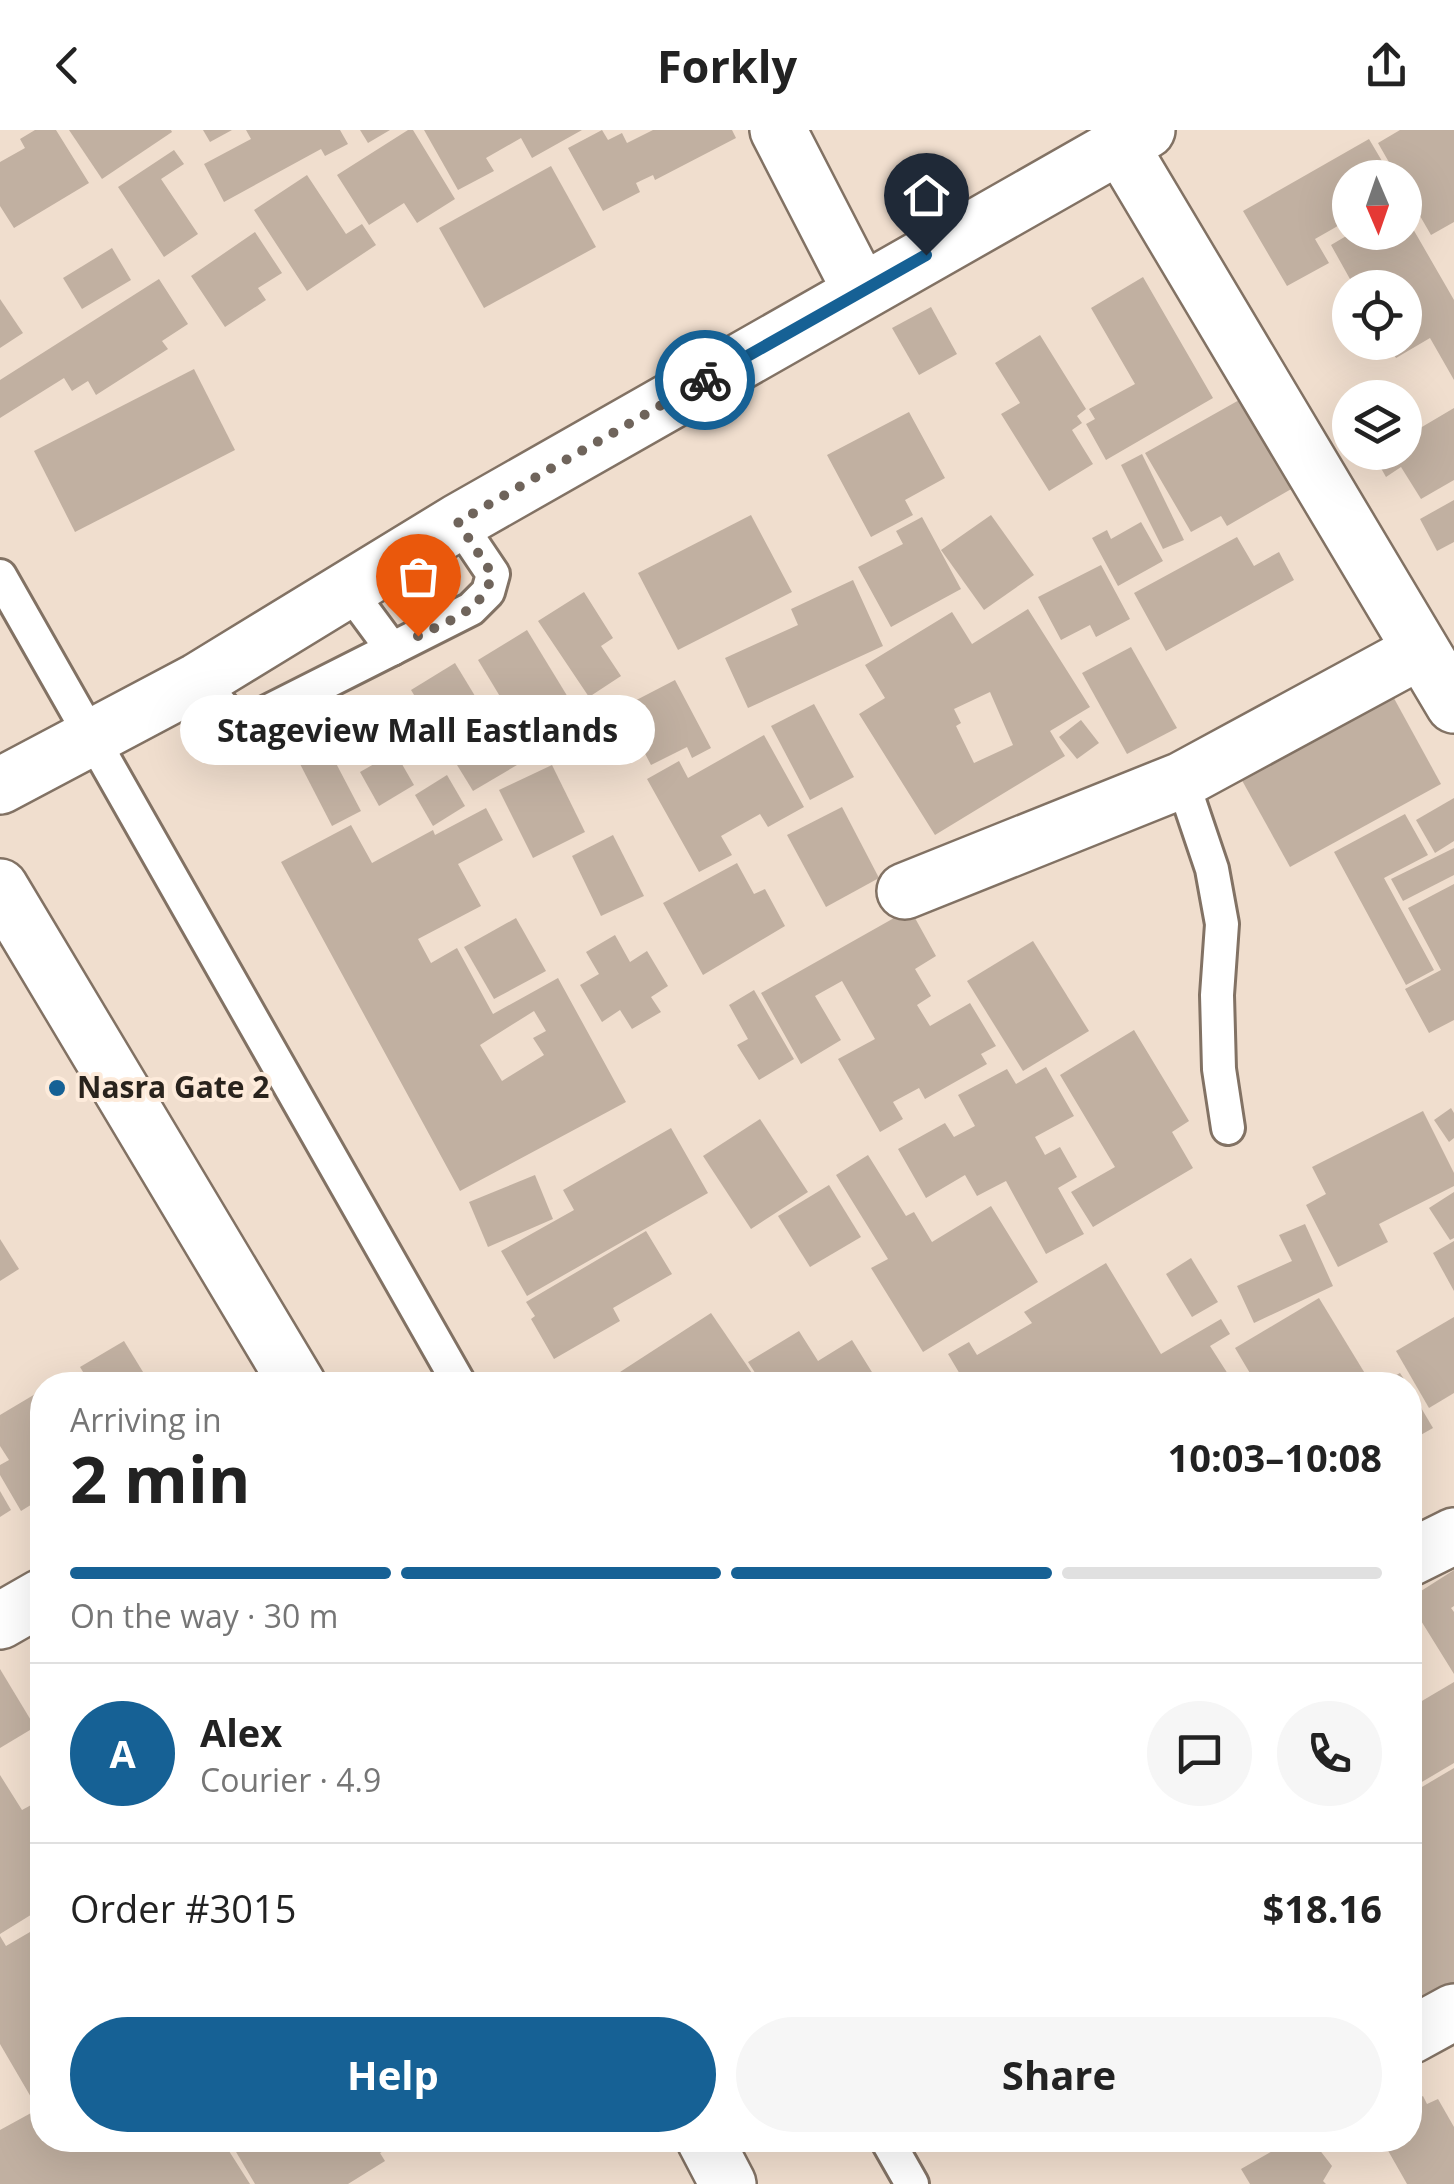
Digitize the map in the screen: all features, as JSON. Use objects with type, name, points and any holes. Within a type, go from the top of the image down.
[{"type":"street","points":[[778,130],[861,291]]},
{"type":"street","points":[[0,786],[198,681],[458,522],[1134,138],[1420,652],[1454,704]]},
{"type":"street","points":[[905,891],[1182,780],[1420,652]]},
{"type":"street","points":[[0,887],[290,1372]]},
{"type":"street","points":[[1422,1552],[1454,1536]]},
{"type":"street","points":[[1422,2029],[1454,2012]]},
{"type":"street","points":[[711,2152],[728,2184]]},
{"type":"lane","points":[[198,681],[238,723],[253,719],[471,608],[488,592],[492,574],[458,522]]},
{"type":"lane","points":[[0,576],[453,1372]]},
{"type":"lane","points":[[347,588],[392,649]]},
{"type":"lane","points":[[1182,780],[1212,868],[1222,924],[1217,995],[1219,1069],[1228,1128]]},
{"type":"lane","points":[[894,2152],[912,2184]]},
{"type":"building","points":[[35,130],[56,130],[89,183],[14,228],[0,206],[0,162],[25,148],[20,139]]},
{"type":"building","points":[[69,130],[171,130],[172,132],[102,179]]},
{"type":"building","points":[[203,130],[232,130],[210,142]]},
{"type":"building","points":[[246,130],[340,130],[348,144],[325,156],[321,149],[224,202],[204,164],[251,139]]},
{"type":"building","points":[[360,130],[390,130],[368,143]]},
{"type":"building","points":[[413,130],[455,199],[417,223],[404,203],[369,225],[337,175]]},
{"type":"building","points":[[424,130],[582,130],[532,158],[521,138],[486,158],[494,171],[458,190]]},
{"type":"building","points":[[602,130],[608,140],[622,133],[627,143],[653,130],[732,130],[736,138],[655,180],[653,175],[636,183],[640,192],[603,211],[568,148]]},
{"type":"building","points":[[1400,130],[1454,130],[1454,222],[1431,235],[1422,219],[1422,160],[1388,160],[1378,143]]},
{"type":"building","points":[[1369,139],[1381,160],[1332,160]]},
{"type":"building","points":[[174,150],[184,164],[161,179],[198,234],[164,257],[118,187]]},
{"type":"building","points":[[1332,160],[1332,229],[1315,239],[1329,263],[1287,286],[1243,211]]},
{"type":"building","points":[[551,166],[596,247],[484,308],[439,228]]},
{"type":"building","points":[[307,175],[346,234],[362,224],[376,245],[307,291],[254,210]]},
{"type":"building","points":[[255,232],[282,273],[258,288],[266,300],[225,327],[191,276]]},
{"type":"building","points":[[1422,244],[1454,300],[1454,380],[1430,338],[1422,343],[1422,270],[1345,270],[1334,250],[1422,250]]},
{"type":"building","points":[[112,248],[131,280],[82,309],[63,278]]},
{"type":"building","points":[[1143,277],[1213,398],[1106,460],[1086,424],[1095,419],[1089,409],[1135,384],[1091,308]]},
{"type":"building","points":[[159,279],[188,324],[162,341],[168,349],[96,395],[88,381],[72,391],[64,378],[0,418],[0,380]]},
{"type":"building","points":[[0,299],[23,333],[0,348]]},
{"type":"building","points":[[931,307],[957,354],[919,375],[892,328]]},
{"type":"building","points":[[1040,335],[1086,409],[1077,416],[1082,423],[1072,430],[1093,464],[1049,491],[1001,414],[1020,403],[995,363]]},
{"type":"building","points":[[194,369],[235,450],[75,532],[34,451]]},
{"type":"building","points":[[1241,399],[1293,488],[1227,526],[1221,516],[1191,532],[1145,453]]},
{"type":"building","points":[[1454,408],[1454,480],[1421,499],[1403,470],[1422,470],[1422,427]]},
{"type":"building","points":[[909,412],[945,478],[905,500],[913,515],[871,537],[827,455]]},
{"type":"building","points":[[1142,454],[1184,540],[1163,549],[1121,465]]},
{"type":"building","points":[[1454,500],[1454,542],[1437,551],[1420,519]]},
{"type":"building","points":[[751,515],[792,592],[678,650],[638,573]]},
{"type":"building","points":[[991,515],[1034,575],[984,610],[941,550]]},
{"type":"building","points":[[922,517],[961,589],[891,627],[858,567],[903,544],[896,531]]},
{"type":"building","points":[[1141,522],[1163,561],[1118,586],[1092,538],[1107,530],[1111,539]]},
{"type":"building","points":[[1237,537],[1254,566],[1279,552],[1294,580],[1166,651],[1134,593]]},
{"type":"building","points":[[1101,565],[1130,619],[1096,637],[1090,625],[1061,640],[1038,597]]},
{"type":"building","points":[[853,580],[883,646],[748,708],[725,658],[798,625],[791,609]]},
{"type":"building","points":[[584,592],[613,638],[601,646],[621,676],[589,697],[538,621]]},
{"type":"building","points":[[1028,609],[1090,707],[1050,731],[1065,756],[935,835],[859,714],[885,698],[865,665],[952,612],[972,644]],"holes":[[[990,692],[1013,745],[974,763],[956,726],[961,723],[954,709]]]},
{"type":"building","points":[[527,630],[577,712],[528,743],[478,660]]},
{"type":"building","points":[[1131,647],[1177,728],[1127,754],[1082,673]]},
{"type":"building","points":[[455,663],[517,765],[473,791],[411,690]]},
{"type":"building","points":[[675,680],[711,748],[692,758],[687,747],[651,765],[621,708]]},
{"type":"building","points":[[1390,691],[1441,784],[1290,867],[1239,775]]},
{"type":"building","points":[[393,695],[418,734],[398,747],[374,708]]},
{"type":"building","points":[[814,704],[854,777],[810,800],[771,726]]},
{"type":"building","points":[[1081,720],[1099,743],[1077,759],[1059,737]]},
{"type":"building","points":[[764,735],[804,807],[768,827],[760,814],[721,836],[732,855],[699,872],[647,779],[679,761],[688,778]]},
{"type":"building","points":[[328,748],[361,811],[332,826],[299,762]]},
{"type":"building","points":[[395,752],[414,785],[379,806],[360,772]]},
{"type":"building","points":[[552,765],[585,832],[533,858],[499,790]]},
{"type":"building","points":[[447,775],[465,806],[433,826],[415,795]]},
{"type":"building","points":[[1454,798],[1454,841],[1435,853],[1416,820]]},
{"type":"building","points":[[842,807],[879,878],[826,907],[787,835]]},
{"type":"building","points":[[486,808],[503,840],[458,864],[481,906],[418,939],[431,963],[457,948],[493,1014],[558,978],[626,1102],[460,1191],[281,862],[351,825],[372,863],[433,830],[435,835]],"holes":[[[534,1011],[546,1031],[533,1038],[544,1055],[502,1081],[480,1045]]]},
{"type":"building","points":[[1405,814],[1428,855],[1384,878],[1434,970],[1406,985],[1334,852]]},
{"type":"building","points":[[613,835],[644,896],[601,916],[572,856]]},
{"type":"building","points":[[1454,848],[1454,875],[1403,901],[1391,879]]},
{"type":"building","points":[[737,863],[754,894],[765,889],[785,926],[703,975],[663,903]]},
{"type":"building","points":[[1454,884],[1454,1020],[1429,1033],[1405,989],[1441,970],[1408,908]]},
{"type":"building","points":[[910,909],[936,956],[915,969],[931,996],[917,1005],[930,1026],[970,1003],[996,1046],[981,1054],[987,1064],[925,1099],[919,1088],[893,1102],[903,1119],[880,1132],[838,1059],[875,1039],[842,981],[815,996],[841,1040],[801,1064],[761,993]]},
{"type":"building","points":[[516,918],[546,971],[494,999],[464,947]]},
{"type":"building","points":[[615,935],[630,962],[647,951],[668,986],[651,997],[661,1012],[632,1029],[620,1010],[602,1022],[580,985],[599,974],[586,952]]},
{"type":"building","points":[[1033,941],[1089,1031],[1023,1071],[967,981]]},
{"type":"building","points":[[754,990],[794,1059],[759,1080],[737,1045],[748,1039],[729,1005]]},
{"type":"building","points":[[1134,1030],[1189,1121],[1172,1132],[1193,1168],[1093,1227],[1071,1192],[1115,1167],[1060,1075]]},
{"type":"building","points":[[1046,1067],[1074,1116],[1035,1137],[1045,1155],[1060,1147],[1077,1177],[1058,1188],[1084,1234],[1046,1254],[1006,1181],[977,1196],[965,1175],[926,1198],[898,1149],[945,1123],[954,1137],[975,1126],[958,1095],[1007,1069],[1016,1084]]},
{"type":"building","points":[[1451,1108],[1454,1138],[1449,1142],[1434,1120]]},
{"type":"building","points":[[1423,1111],[1454,1173],[1454,1186],[1379,1224],[1388,1242],[1338,1267],[1306,1205],[1326,1194],[1312,1167]]},
{"type":"building","points":[[760,1119],[808,1192],[751,1229],[703,1156]]},
{"type":"building","points":[[671,1128],[708,1193],[527,1296],[501,1251],[574,1210],[563,1190]]},
{"type":"building","points":[[868,1155],[906,1216],[914,1212],[932,1242],[991,1206],[1038,1282],[923,1352],[871,1268],[888,1259],[836,1175]]},
{"type":"building","points":[[535,1175],[553,1219],[488,1247],[469,1202]]},
{"type":"building","points":[[829,1185],[861,1237],[810,1267],[778,1216]]},
{"type":"building","points":[[1454,1192],[1454,1238],[1450,1240],[1429,1208]]},
{"type":"building","points":[[1305,1224],[1333,1286],[1254,1323],[1237,1286],[1292,1261],[1279,1235]]},
{"type":"building","points":[[646,1231],[672,1274],[613,1308],[620,1321],[554,1359],[531,1319],[535,1316],[526,1302]]},
{"type":"building","points":[[0,1239],[19,1269],[0,1281]]},
{"type":"building","points":[[1454,1241],[1454,1291],[1433,1253]]},
{"type":"building","points":[[1191,1258],[1218,1302],[1192,1317],[1166,1274]]},
{"type":"building","points":[[1106,1263],[1161,1354],[1221,1319],[1230,1334],[1210,1346],[1227,1372],[959,1372],[948,1354],[969,1342],[977,1355],[1032,1323],[1024,1312]]},
{"type":"building","points":[[1319,1298],[1364,1372],[1249,1372],[1235,1348]]},
{"type":"building","points":[[711,1313],[751,1372],[620,1372]]},
{"type":"building","points":[[1454,1317],[1454,1393],[1429,1408],[1422,1396],[1422,1372],[1408,1372],[1396,1351]]},
{"type":"building","points":[[799,1331],[818,1361],[852,1340],[872,1372],[755,1372],[748,1362]]},
{"type":"building","points":[[124,1341],[143,1372],[83,1372],[80,1367]]},
{"type":"building","points":[[30,1397],[30,1505],[21,1511],[0,1475],[0,1465],[9,1460],[0,1446],[0,1415]]},
{"type":"building","points":[[1422,1409],[1433,1428],[1422,1434]]},
{"type":"building","points":[[0,1491],[11,1510],[0,1517]]},
{"type":"building","points":[[1454,1570],[1454,1674],[1422,1622],[1422,1590]]},
{"type":"building","points":[[0,1669],[30,1719],[30,1730],[0,1748]]},
{"type":"building","points":[[1454,1682],[1454,1763],[1422,1782],[1422,1701]]},
{"type":"building","points":[[1454,1768],[1454,1999],[1422,2018],[1422,1787]]},
{"type":"building","points":[[0,1775],[22,1810],[30,1806],[30,1915],[0,1934]]},
{"type":"building","points":[[30,1932],[30,2095],[0,2044],[0,1936],[6,1946]]},
{"type":"building","points":[[1422,2097],[1427,2104],[1438,2099],[1454,2127],[1454,2184],[1407,2184],[1389,2152],[1422,2152]]},
{"type":"building","points":[[30,2114],[30,2152],[230,2152],[250,2184],[0,2184],[0,2130]]},
{"type":"building","points":[[236,2152],[382,2152],[385,2161],[348,2184],[255,2184]]},
{"type":"building","points":[[1271,2152],[1321,2152],[1332,2166],[1323,2181],[1326,2184],[1250,2184],[1241,2169]]},
{"type":"way so far","points":[[418,636],[471,608],[488,592],[492,574],[458,522],[705,380]]},
{"type":"place","name":"Stageview Mall Eastlands","points":[[418,636]]},
{"type":"place","name":"Nasra Gate 2","points":[[57,1088]]},
{"type":"route","points":[[705,380],[926,255]]}]
